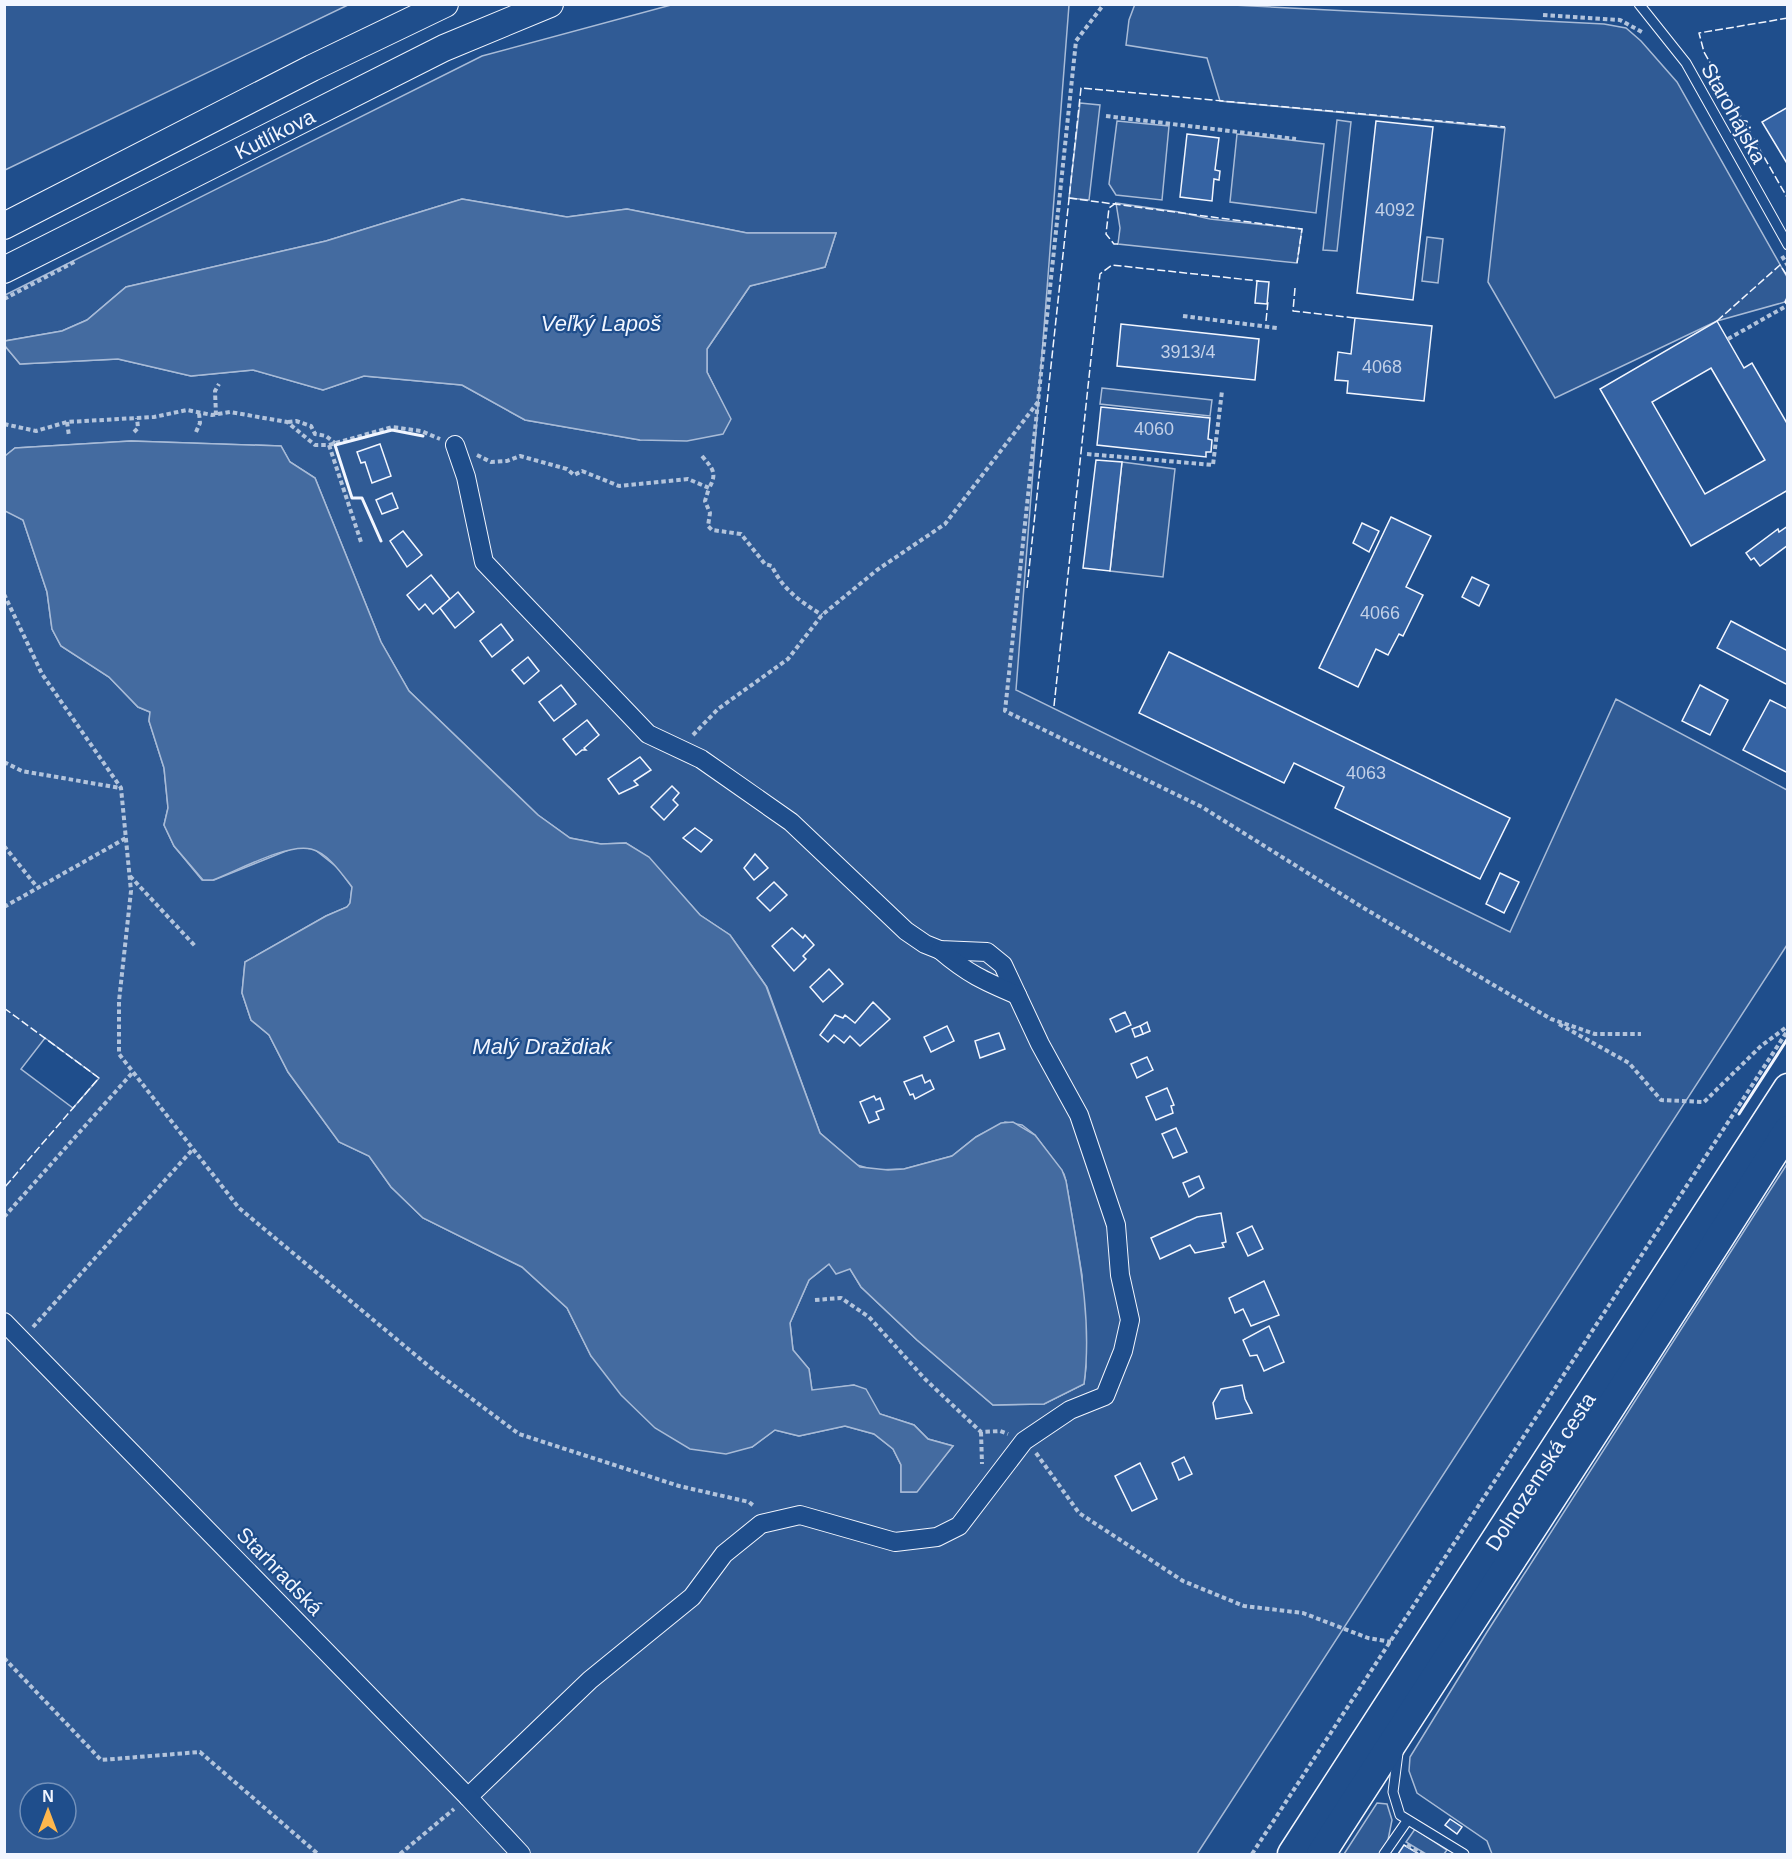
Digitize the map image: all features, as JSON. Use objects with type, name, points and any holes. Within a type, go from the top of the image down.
[{"type":"main road","name":"Kutlíkova","points":[[4,226],[312,68],[445,4]]},
{"type":"main road","name":"Kutlíkova","points":[[4,270],[444,48],[550,4]]},
{"type":"main road","name":"Dolnozemská cesta","points":[[1292,1854],[1788,1088]]},
{"type":"main road","name":"Dolnozemská cesta","points":[[1321,1854],[1517,1548],[1681,1300],[1788,1130]]},
{"type":"street","points":[[455,445],[466,477],[484,562],[648,734],[701,759],[790,822],[906,931],[925,944],[940,950],[967,973],[1017,995]]},
{"type":"street","points":[[468,1797],[590,1680],[692,1597],[724,1554],[761,1524],[800,1515],[895,1542],[937,1537],[959,1526],[1024,1441],[1070,1410],[1105,1396],[1123,1351],[1130,1320],[1120,1275],[1116,1226],[1079,1116],[1004,965],[987,952],[940,950]]},
{"type":"street","name":"Starhradská","points":[[4,1322],[468,1797],[520,1854]]},
{"type":"lane","name":"Starohájska","points":[[1639,4],[1686,63],[1788,245]]},
{"type":"lane","points":[[1400,1730],[1393,1792],[1400,1815],[1464,1854]]},
{"type":"lane","points":[[1384,1854],[1407,1821]]},
{"type":"path","points":[[1104,4],[1076,41],[1005,711],[1202,807],[1362,908],[1629,1063],[1661,1100],[1704,1102],[1761,1046],[1788,1028]]},
{"type":"path","points":[[1544,15],[1620,20]]},
{"type":"path","points":[[1106,116],[1296,139]]},
{"type":"path","points":[[1728,339],[1788,305]]},
{"type":"path","points":[[1183,316],[1277,328]]},
{"type":"path","points":[[216,415],[215,391],[219,384]]},
{"type":"path","points":[[1087,454],[1213,465],[1222,391]]},
{"type":"path","points":[[679,748],[718,709],[788,659],[822,615],[877,570],[945,524],[1038,402]]},
{"type":"path","points":[[4,424],[36,431],[67,422],[154,417],[187,410],[216,415],[230,412],[287,422],[296,421],[311,426],[315,434],[326,436],[335,443]]},
{"type":"path","points":[[196,432],[200,423],[199,413]]},
{"type":"path","points":[[134,432],[138,428],[137,418]]},
{"type":"path","points":[[67,422],[69,436]]},
{"type":"path","points":[[287,422],[315,445],[329,445],[392,427],[421,431],[491,462],[507,461],[520,456],[567,469],[574,475],[582,471],[619,486],[688,479],[709,488]]},
{"type":"path","points":[[329,445],[361,542]]},
{"type":"path","points":[[702,456],[714,470],[715,478],[705,501],[711,513],[708,526],[712,530],[741,534],[765,564],[772,566],[778,578],[799,600],[822,615]]},
{"type":"path","points":[[4,594],[42,674],[121,788],[129,876],[128,930],[119,1001],[119,1054],[239,1208],[437,1373],[519,1434],[679,1486],[749,1502],[776,1521]]},
{"type":"path","points":[[4,762],[22,771],[121,788]]},
{"type":"path","points":[[4,907],[126,838]]},
{"type":"path","points":[[4,846],[37,887]]},
{"type":"path","points":[[129,876],[195,946]]},
{"type":"path","points":[[1551,1019],[1595,1034],[1641,1034]]},
{"type":"path","points":[[1252,1854],[1788,1028]]},
{"type":"path","points":[[4,1217],[133,1072]]},
{"type":"path","points":[[21,1340],[193,1149]]},
{"type":"path","points":[[815,1300],[842,1298],[868,1317],[925,1379],[981,1432],[1000,1431],[1024,1441],[1047,1465],[1079,1513],[1183,1581],[1244,1606],[1303,1613],[1368,1638],[1390,1642]]},
{"type":"path","points":[[4,1658],[101,1760],[200,1752],[318,1854]]},
{"type":"path","points":[[400,1854],[468,1797]]},
{"type":"path","points":[[1404,1843],[1422,1854]]},
{"type":"shaded area","points":[[5,4],[348,4],[348,5],[5,170]]},
{"type":"shaded area","points":[[1135,4],[1233,5],[1604,24],[1626,28],[1641,41],[1677,82],[1787,277],[1785,302],[1717,321],[1555,398],[1488,282],[1505,128],[1220,101],[1207,58],[1126,45],[1129,20]]},
{"type":"shaded area","points":[[671,5],[1069,5],[1016,690],[1510,932],[1616,699],[1787,790],[1787,945],[1197,1854],[5,1854],[4,509],[23,520],[47,592],[52,629],[61,646],[109,677],[138,707],[150,712],[149,721],[164,768],[168,808],[164,825],[174,846],[202,880],[214,880],[296,847],[314,849],[338,868],[352,887],[350,904],[347,907],[326,916],[245,962],[242,993],[251,1020],[269,1035],[288,1072],[339,1142],[369,1156],[391,1187],[423,1218],[522,1267],[567,1308],[591,1356],[752,1447],[775,1430],[799,1436],[845,1426],[874,1434],[893,1449],[901,1465],[901,1492],[916,1492],[953,1446],[928,1439],[914,1425],[880,1414],[854,1385],[812,1391],[809,1369],[793,1350],[790,1323],[809,1280],[829,1264],[850,1269],[861,1287],[917,1340],[993,1405],[1044,1404],[1084,1384],[1086,1367],[1082,1275],[1066,1181],[1064,1174],[1035,1135],[1022,1125],[1005,1122],[976,1137],[952,1156],[904,1169],[874,1170],[857,1165],[820,1133],[767,987],[730,935],[700,915],[648,857],[626,843],[601,844],[570,838],[538,815],[409,691],[381,642],[315,478],[290,462],[281,446],[131,441],[15,448],[5,456],[5,346],[20,364],[118,359],[191,376],[253,370],[323,390],[364,376],[462,385],[525,420],[640,440],[730,419],[707,372],[707,349],[750,286],[825,267],[836,233],[747,233],[627,209],[567,217],[462,199],[326,241],[126,287],[87,320],[62,331],[5,341],[5,295],[482,56]],"holes":[[[45,1038],[99,1078],[73,1108],[21,1069]]]},
{"type":"shaded area","points":[[1080,103],[1100,105],[1089,200],[1069,198]]},
{"type":"shaded area","points":[[1337,120],[1351,122],[1337,251],[1323,250]]},
{"type":"shaded area","points":[[1117,121],[1169,126],[1162,200],[1116,195],[1109,184]]},
{"type":"shaded area","points":[[1237,134],[1324,144],[1316,213],[1230,202]]},
{"type":"shaded area","points":[[1116,203],[1210,219],[1302,229],[1297,263],[1118,244],[1120,228]]},
{"type":"shaded area","points":[[1427,237],[1443,239],[1438,283],[1422,281]]},
{"type":"shaded area","points":[[1102,388],[1212,400],[1210,416],[1100,404]]},
{"type":"shaded area","points":[[1122,462],[1175,469],[1163,577],[1110,571]]},
{"type":"shaded area","points":[[1787,1164],[1787,1854],[1492,1854],[1487,1841],[1417,1793],[1409,1771],[1410,1757],[1487,1632]]},
{"type":"shaded area","points":[[1377,1803],[1387,1804],[1392,1820],[1388,1840],[1380,1854],[1344,1854]]},
{"type":"shaded area","points":[[1415,1829],[1447,1850],[1444,1854],[1426,1854],[1406,1842]]},
{"type":"water","name":"Veľký Lapoš","points":[[462,199],[567,217],[627,209],[747,233],[836,233],[825,267],[750,286],[707,349],[707,372],[731,419],[723,434],[687,441],[640,440],[525,420],[462,385],[364,376],[323,390],[253,370],[191,376],[118,359],[20,364],[5,346],[5,341],[62,331],[87,320],[126,287],[326,241]]},
{"type":"water","name":"Malý Draždiak","points":[[131,441],[281,446],[290,462],[315,478],[381,642],[409,691],[538,815],[570,838],[601,844],[626,843],[649,857],[700,915],[730,935],[766,986],[820,1133],[860,1167],[904,1169],[952,1156],[976,1137],[1001,1123],[1013,1122],[1035,1135],[1062,1170],[1066,1181],[1085,1308],[1087,1333],[1084,1384],[1044,1404],[993,1405],[917,1340],[861,1287],[850,1269],[836,1274],[829,1264],[809,1280],[790,1323],[793,1350],[809,1369],[812,1390],[854,1385],[866,1389],[880,1414],[914,1425],[928,1439],[953,1446],[917,1492],[901,1492],[901,1465],[893,1449],[874,1434],[845,1426],[799,1436],[775,1430],[752,1447],[726,1454],[690,1449],[655,1428],[621,1395],[591,1356],[567,1308],[522,1267],[423,1218],[391,1187],[369,1156],[339,1142],[288,1072],[269,1035],[251,1020],[242,993],[245,962],[326,916],[347,907],[350,903],[352,887],[323,855],[311,849],[301,848],[262,859],[213,880],[203,880],[174,846],[164,825],[168,808],[164,768],[149,721],[150,712],[138,707],[109,677],[61,646],[52,629],[47,592],[23,520],[5,511],[5,456],[15,448]]},
{"type":"building","points":[[1788,107],[1788,165],[1762,122]]},
{"type":"building","points":[[1376,121],[1433,127],[1413,300],[1357,293]]},
{"type":"building","points":[[1187,134],[1219,138],[1215,170],[1220,171],[1219,180],[1214,179],[1212,201],[1180,197]]},
{"type":"building","points":[[1257,281],[1269,282],[1267,304],[1255,303]]},
{"type":"building","points":[[1355,318],[1432,326],[1424,401],[1347,393],[1348,381],[1335,380],[1338,352],[1351,354]]},
{"type":"building","points":[[1717,321],[1744,368],[1752,363],[1788,425],[1788,490],[1691,546],[1600,389]],"holes":[[[1711,368],[1765,460],[1705,494],[1652,402]]]},
{"type":"building","points":[[1121,324],[1259,339],[1255,380],[1117,366]]},
{"type":"building","points":[[1101,407],[1210,418],[1208,439],[1212,440],[1211,452],[1206,452],[1206,457],[1097,445]]},
{"type":"building","points":[[380,444],[391,476],[372,483],[365,462],[361,463],[357,452]]},
{"type":"building","points":[[1096,460],[1122,462],[1110,571],[1083,568]]},
{"type":"building","points":[[392,493],[398,508],[382,514],[376,500]]},
{"type":"building","points":[[1391,517],[1431,536],[1406,587],[1423,595],[1403,636],[1399,634],[1388,655],[1376,649],[1358,687],[1319,668]]},
{"type":"building","points":[[1362,523],[1379,531],[1369,552],[1353,543]]},
{"type":"building","points":[[1788,526],[1788,545],[1760,566],[1754,558],[1751,560],[1746,553],[1778,529],[1779,532]]},
{"type":"building","points":[[403,531],[422,555],[407,567],[390,541]]},
{"type":"building","points":[[431,575],[450,599],[433,614],[425,604],[419,610],[407,595]]},
{"type":"building","points":[[1472,577],[1489,585],[1479,606],[1462,597]]},
{"type":"building","points":[[458,592],[474,612],[455,628],[440,608]]},
{"type":"building","points":[[1731,621],[1788,651],[1788,685],[1717,648]]},
{"type":"building","points":[[501,624],[513,640],[492,657],[480,641]]},
{"type":"building","points":[[1169,652],[1510,818],[1480,879],[1335,808],[1344,787],[1294,763],[1284,783],[1139,713]]},
{"type":"building","points":[[528,657],[539,671],[524,684],[512,670]]},
{"type":"building","points":[[561,685],[576,704],[554,721],[539,702]]},
{"type":"building","points":[[1700,685],[1728,700],[1710,735],[1682,721]]},
{"type":"building","points":[[1770,700],[1788,709],[1788,773],[1743,750]]},
{"type":"building","points":[[587,720],[599,735],[584,748],[586,750],[576,755],[563,739]]},
{"type":"building","points":[[640,757],[651,770],[634,781],[638,785],[619,794],[608,779]]},
{"type":"building","points":[[672,786],[679,793],[673,800],[678,805],[664,820],[651,807]]},
{"type":"building","points":[[695,828],[712,840],[701,852],[683,838]]},
{"type":"building","points":[[755,854],[768,868],[754,880],[744,868]]},
{"type":"building","points":[[1500,873],[1519,882],[1504,913],[1486,904]]},
{"type":"building","points":[[774,882],[787,895],[770,911],[757,898]]},
{"type":"building","points":[[792,928],[803,938],[805,935],[814,945],[803,956],[806,959],[794,971],[772,946]]},
{"type":"building","points":[[829,969],[843,984],[823,1002],[810,987]]},
{"type":"building","points":[[873,1002],[890,1019],[860,1046],[850,1036],[844,1043],[834,1035],[828,1042],[820,1035],[835,1015],[843,1018],[845,1015],[855,1023]]},
{"type":"building","points":[[1125,1012],[1131,1025],[1116,1032],[1110,1019]]},
{"type":"building","points":[[1147,1022],[1150,1031],[1143,1034],[1140,1026]]},
{"type":"building","points":[[947,1026],[954,1041],[931,1052],[924,1037]]},
{"type":"building","points":[[1140,1026],[1143,1034],[1135,1037],[1132,1029]]},
{"type":"building","points":[[999,1033],[1005,1049],[980,1058],[975,1041]]},
{"type":"building","points":[[1147,1057],[1153,1070],[1137,1078],[1131,1064]]},
{"type":"building","points":[[922,1075],[925,1083],[930,1080],[934,1089],[915,1099],[913,1094],[910,1095],[904,1082]]},
{"type":"building","points":[[1167,1088],[1174,1105],[1171,1106],[1173,1113],[1156,1120],[1146,1097]]},
{"type":"building","points":[[874,1096],[876,1100],[880,1098],[884,1109],[876,1112],[879,1119],[869,1123],[860,1102]]},
{"type":"building","points":[[1176,1128],[1187,1152],[1173,1158],[1162,1134]]},
{"type":"building","points":[[1199,1176],[1204,1188],[1189,1197],[1183,1183]]},
{"type":"building","points":[[1221,1213],[1226,1242],[1222,1243],[1224,1247],[1195,1253],[1190,1245],[1160,1259],[1151,1238],[1197,1217]]},
{"type":"building","points":[[1252,1226],[1263,1249],[1248,1256],[1237,1233]]},
{"type":"building","points":[[1264,1281],[1279,1315],[1251,1326],[1243,1309],[1235,1313],[1229,1298]]},
{"type":"building","points":[[1269,1326],[1284,1362],[1264,1371],[1257,1355],[1250,1356],[1243,1340]]},
{"type":"building","points":[[1242,1385],[1245,1399],[1252,1413],[1216,1419],[1213,1403],[1221,1389]]},
{"type":"building","points":[[1184,1457],[1192,1474],[1179,1480],[1172,1463]]},
{"type":"building","points":[[1140,1463],[1157,1499],[1132,1511],[1115,1476]]},
{"type":"building","points":[[1450,1819],[1462,1827],[1457,1834],[1445,1825]]},
{"type":"building","points":[[1404,1845],[1419,1854],[1398,1854]]},
{"type":"fence","points":[[1788,18],[1699,33],[1704,52],[1788,199]]},
{"type":"fence","points":[[1027,588],[1081,88],[1505,127]]},
{"type":"fence","points":[[1069,198],[1302,229],[1297,263]]},
{"type":"fence","points":[[1116,203],[1109,208],[1106,234],[1114,244],[1118,244]]},
{"type":"fence","points":[[1054,706],[1100,274],[1112,265],[1259,281]]},
{"type":"fence","points":[[1717,321],[1780,265],[1788,277]]},
{"type":"fence","points":[[1295,288],[1293,311],[1355,318]]},
{"type":"fence","points":[[1788,297],[1785,302],[1788,306]]},
{"type":"fence","points":[[1266,321],[1268,301]]},
{"type":"fence","points":[[4,1008],[99,1078],[4,1188]]},
{"type":"wall","points":[[381,541],[362,498],[352,498],[335,445],[392,430],[423,436]]},
{"type":"wall","points":[[1739,1114],[1788,1038]]}]
